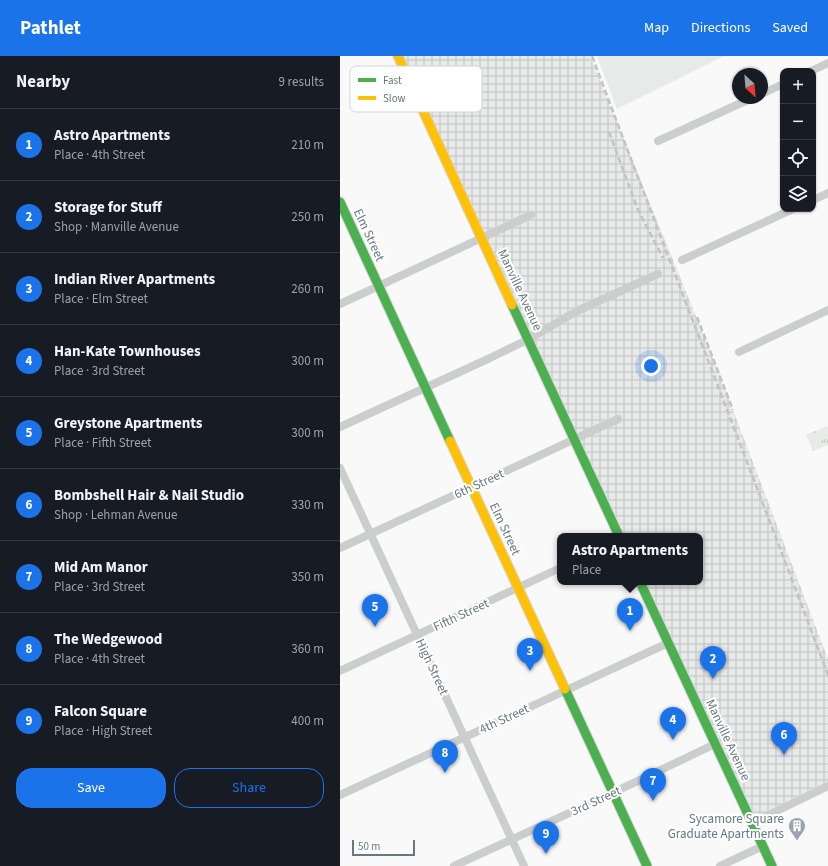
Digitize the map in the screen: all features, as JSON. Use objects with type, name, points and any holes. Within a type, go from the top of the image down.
[{"type":"street","name":"Manville Avenue","points":[[398,56],[403,66]]},
{"type":"street","points":[[816,69],[828,63]]},
{"type":"street","points":[[768,91],[780,85]]},
{"type":"street","points":[[658,141],[739,104]]},
{"type":"street","name":"Manville Avenue","points":[[424,112],[618,533]]},
{"type":"street","points":[[816,199],[828,193]]},
{"type":"street","name":"Elm Street","points":[[340,202],[647,866]]},
{"type":"street","points":[[682,260],[786,212]]},
{"type":"street","points":[[340,304],[531,215]]},
{"type":"street","points":[[340,427],[528,339],[577,312],[658,274]]},
{"type":"street","points":[[739,352],[828,310]]},
{"type":"street","name":"6th Street","points":[[340,548],[618,419]]},
{"type":"street","name":"High Street","points":[[340,468],[524,866]]},
{"type":"street","name":"Fifth Street","points":[[340,671],[557,569]]},
{"type":"street","name":"Manville Avenue","points":[[641,585],[772,866]]},
{"type":"street","name":"4th Street","points":[[340,795],[668,643]]},
{"type":"street","name":"3rd Street","points":[[454,866],[715,744]]},
{"type":"street","points":[[752,823],[828,786]]},
{"type":"street","points":[[720,866],[763,846]]},
{"type":"shaded area","points":[[398,56],[590,56],[717,368],[828,659],[828,786],[752,823],[641,585],[703,585],[703,533],[618,533],[424,112],[482,112],[482,66],[403,66]]},
{"type":"shaded area","points":[[597,56],[724,56],[617,109]]},
{"type":"green space","points":[[828,426],[828,445],[813,451],[806,435]]},
{"type":"railway","points":[[592,56],[828,675]]},
{"type":"railway","points":[[609,132],[638,210],[663,258]]},
{"type":"railway","points":[[697,317],[733,410]]},
{"type":"traffic: fast","points":[[340,202],[450,441]]},
{"type":"traffic: fast","points":[[512,305],[618,533]]},
{"type":"traffic: fast","points":[[641,585],[772,866]]},
{"type":"traffic: fast","points":[[565,689],[647,866]]},
{"type":"traffic: slow","points":[[398,56],[403,66]]},
{"type":"traffic: slow","points":[[424,112],[512,305]]},
{"type":"traffic: slow","points":[[450,441],[565,689]]},
{"type":"place","name":"Greystone Apartments","points":[[375,627]]},
{"type":"place","name":"Astro Apartments","points":[[630,631]]},
{"type":"place","name":"Indian River Apartments","points":[[530,671]]},
{"type":"place","name":"Storage for Stuff","points":[[713,679]]},
{"type":"place","name":"Han-Kate Townhouses","points":[[673,740]]},
{"type":"place","name":"Bombshell Hair & Nail Studio","points":[[784,755]]},
{"type":"place","name":"The Wedgewood","points":[[445,773]]},
{"type":"place","name":"Mid Am Manor","points":[[653,801]]},
{"type":"place","name":"Sycamore Square Graduate Apartments","points":[[797,841]]},
{"type":"place","name":"Falcon Square","points":[[546,854]]}]
